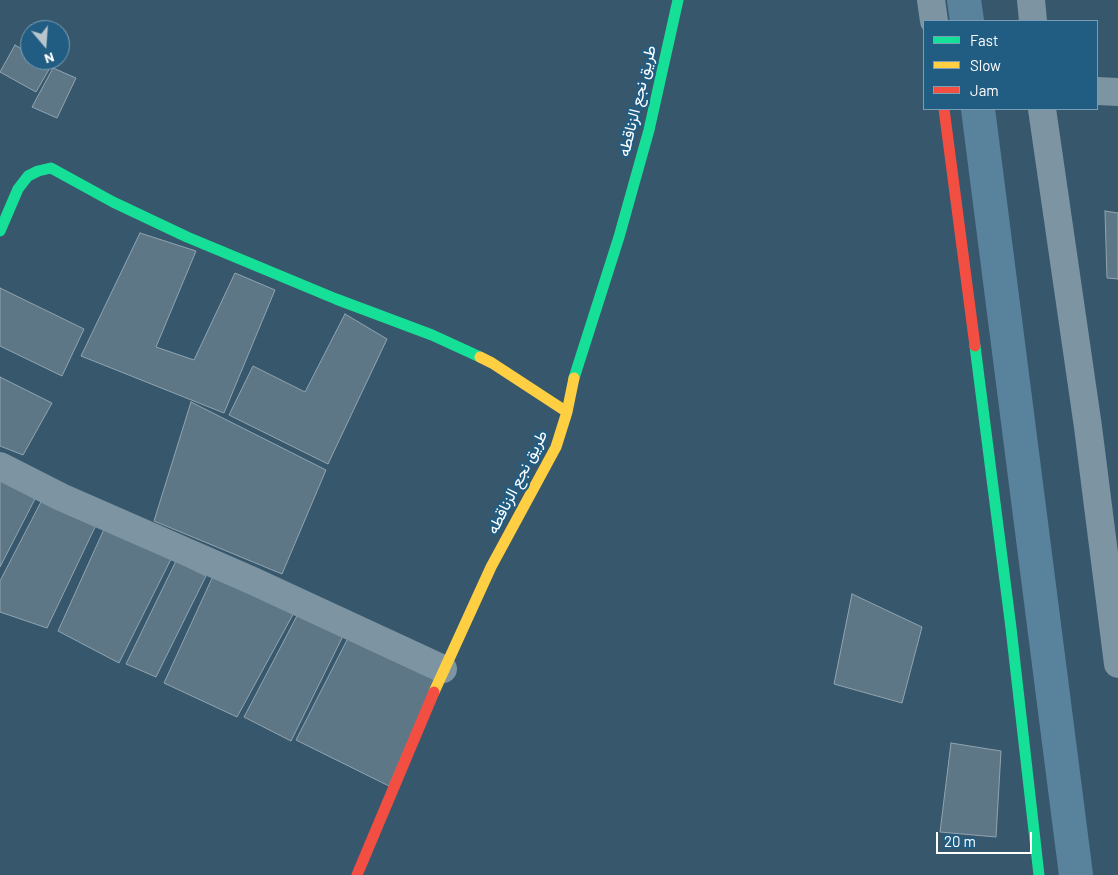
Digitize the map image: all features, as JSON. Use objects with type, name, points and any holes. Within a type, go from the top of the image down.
[{"type":"street","name":"طريق نجع الزناقطه","points":[[357,875],[443,669],[491,567],[556,447],[649,130],[678,0]]},
{"type":"street","points":[[931,0],[934,20]]},
{"type":"street","points":[[1031,0],[1033,20]]},
{"type":"street","points":[[1098,92],[1118,92]]},
{"type":"street","points":[[944,110],[1011,628],[1039,875]]},
{"type":"street","points":[[1042,110],[1089,436],[1118,664]]},
{"type":"street","points":[[0,230],[18,189],[28,176],[51,168],[113,202],[187,237],[336,299],[432,335],[492,363],[567,412]]},
{"type":"street","points":[[0,466],[61,497],[253,581],[443,669]]},
{"type":"building","points":[[15,45],[20,48],[20,70],[49,70],[36,92],[0,72]]},
{"type":"building","points":[[52,70],[58,70],[76,78],[57,118],[32,107]]},
{"type":"building","points":[[1105,211],[1118,213],[1118,279],[1107,278]]},
{"type":"building","points":[[140,233],[196,251],[156,347],[194,360],[235,273],[275,290],[224,413],[81,356]]},
{"type":"building","points":[[0,288],[84,329],[62,376],[0,346]]},
{"type":"building","points":[[345,314],[387,339],[328,464],[229,415],[253,366],[305,392]]},
{"type":"building","points":[[0,377],[52,403],[23,455],[0,446]]},
{"type":"building","points":[[191,402],[326,470],[282,574],[154,521]]},
{"type":"building","points":[[0,475],[37,495],[0,567]]},
{"type":"building","points":[[43,498],[97,523],[47,628],[0,612],[0,581]]},
{"type":"building","points":[[105,527],[171,559],[119,663],[58,631]]},
{"type":"building","points":[[176,561],[206,576],[156,677],[126,664]]},
{"type":"building","points":[[213,576],[296,609],[237,717],[164,683]]},
{"type":"building","points":[[852,594],[922,627],[902,703],[834,684]]},
{"type":"building","points":[[299,612],[344,634],[291,741],[244,717]]},
{"type":"building","points":[[348,638],[436,676],[389,786],[296,740]]},
{"type":"building","points":[[951,743],[1001,751],[996,837],[940,832]]},
{"type":"waterway","points":[[964,0],[967,20]]},
{"type":"waterway","points":[[978,110],[1076,875]]},
{"type":"traffic: fast","points":[[574,378],[619,237],[649,130],[678,0]]},
{"type":"traffic: fast","points":[[0,231],[18,189],[28,176],[51,168],[113,202],[187,237],[336,299],[432,335],[480,357]]},
{"type":"traffic: fast","points":[[975,346],[1011,628],[1039,875]]},
{"type":"traffic: slow","points":[[480,357],[567,412]]},
{"type":"traffic: slow","points":[[434,692],[491,567],[556,447],[567,412],[574,378]]},
{"type":"traffic: jam","points":[[944,110],[975,346]]},
{"type":"traffic: jam","points":[[357,875],[434,692]]}]
